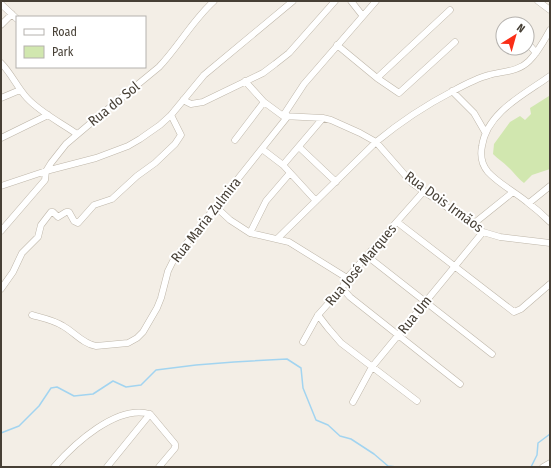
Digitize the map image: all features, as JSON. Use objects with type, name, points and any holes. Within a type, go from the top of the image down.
[{"type":"street","name":"Rua do Sol","points":[[1,231],[44,181],[46,178],[46,171],[57,155],[77,134],[159,67],[196,20],[214,1]]},
{"type":"street","points":[[1,186],[46,171],[77,164],[128,146],[151,132],[171,115],[204,75],[293,1]]},
{"type":"street","points":[[183,100],[192,104],[199,103],[269,69],[282,59],[335,1]]},
{"type":"street","points":[[351,1],[362,15]]},
{"type":"street","name":"Rua Maria Zulmira","points":[[32,315],[55,321],[91,346],[123,343],[134,340],[143,332],[154,315],[161,298],[170,266],[262,149],[286,116],[304,84],[362,15],[376,1]]},
{"type":"street","points":[[538,1],[550,10]]},
{"type":"street","points":[[1,4],[16,18]]},
{"type":"street","points":[[377,78],[450,10]]},
{"type":"street","points":[[1,25],[12,14]]},
{"type":"street","points":[[278,239],[376,142],[398,125],[452,91],[489,75],[514,70],[529,61],[536,53],[550,30]]},
{"type":"street","points":[[337,45],[398,93],[405,89],[456,42]]},
{"type":"street","points":[[1,63],[11,74],[20,90],[33,104],[77,134]]},
{"type":"street","points":[[550,76],[502,111],[485,132],[481,149],[482,162],[488,172],[529,203],[550,222]]},
{"type":"street","points":[[246,81],[264,102],[286,116]]},
{"type":"street","points":[[1,98],[20,90]]},
{"type":"street","points":[[452,91],[474,113],[485,132]]},
{"type":"street","points":[[235,140],[264,102]]},
{"type":"street","points":[[1,138],[48,115]]},
{"type":"street","points":[[1,289],[13,272],[22,253],[38,237],[41,225],[48,215],[52,212],[58,217],[68,211],[74,221],[78,223],[94,205],[112,199],[137,176],[159,160],[180,138],[181,132],[171,115]]},
{"type":"street","name":"Rua Dois Irmãos","points":[[286,116],[322,118],[345,126],[376,142],[406,176],[424,191],[483,232],[500,237],[550,243]]},
{"type":"street","points":[[282,165],[299,147],[322,118]]},
{"type":"street","points":[[299,147],[336,182]]},
{"type":"street","points":[[262,149],[282,165],[316,201]]},
{"type":"street","points":[[250,233],[266,201],[290,173]]},
{"type":"street","points":[[529,203],[550,186]]},
{"type":"street","name":"Rua José Marques","points":[[303,342],[318,314],[342,288],[347,278],[424,191]]},
{"type":"street","points":[[472,225],[514,192]]},
{"type":"street","points":[[216,207],[230,220],[250,233],[278,239],[294,245],[347,278]]},
{"type":"street","points":[[397,222],[515,312],[521,310],[550,284]]},
{"type":"street","name":"Rua Um","points":[[353,402],[372,367],[483,232]]},
{"type":"street","points":[[367,256],[492,354]]},
{"type":"street","points":[[342,288],[350,297],[460,384]]},
{"type":"street","points":[[318,314],[336,337],[372,367],[417,401]]},
{"type":"street","points":[[55,467],[84,437],[105,424],[133,413],[150,414],[176,445],[160,467]]},
{"type":"street","points":[[107,467],[150,414]]},
{"type":"street","points":[[543,467],[550,463]]},
{"type":"green space","points":[[549,96],[550,169],[532,175],[524,183],[493,154],[494,144],[510,122],[520,116],[525,120],[531,114],[530,108]]},
{"type":"waterway","points":[[1,433],[19,426],[39,406],[51,388],[57,387],[74,396],[93,394],[113,381],[126,387],[141,385],[156,370],[196,365],[287,359],[301,368],[303,388],[316,420],[328,425],[340,436],[351,439],[374,454],[388,466],[397,467]]},
{"type":"waterway","points":[[531,467],[537,455],[538,443],[550,434]]}]
